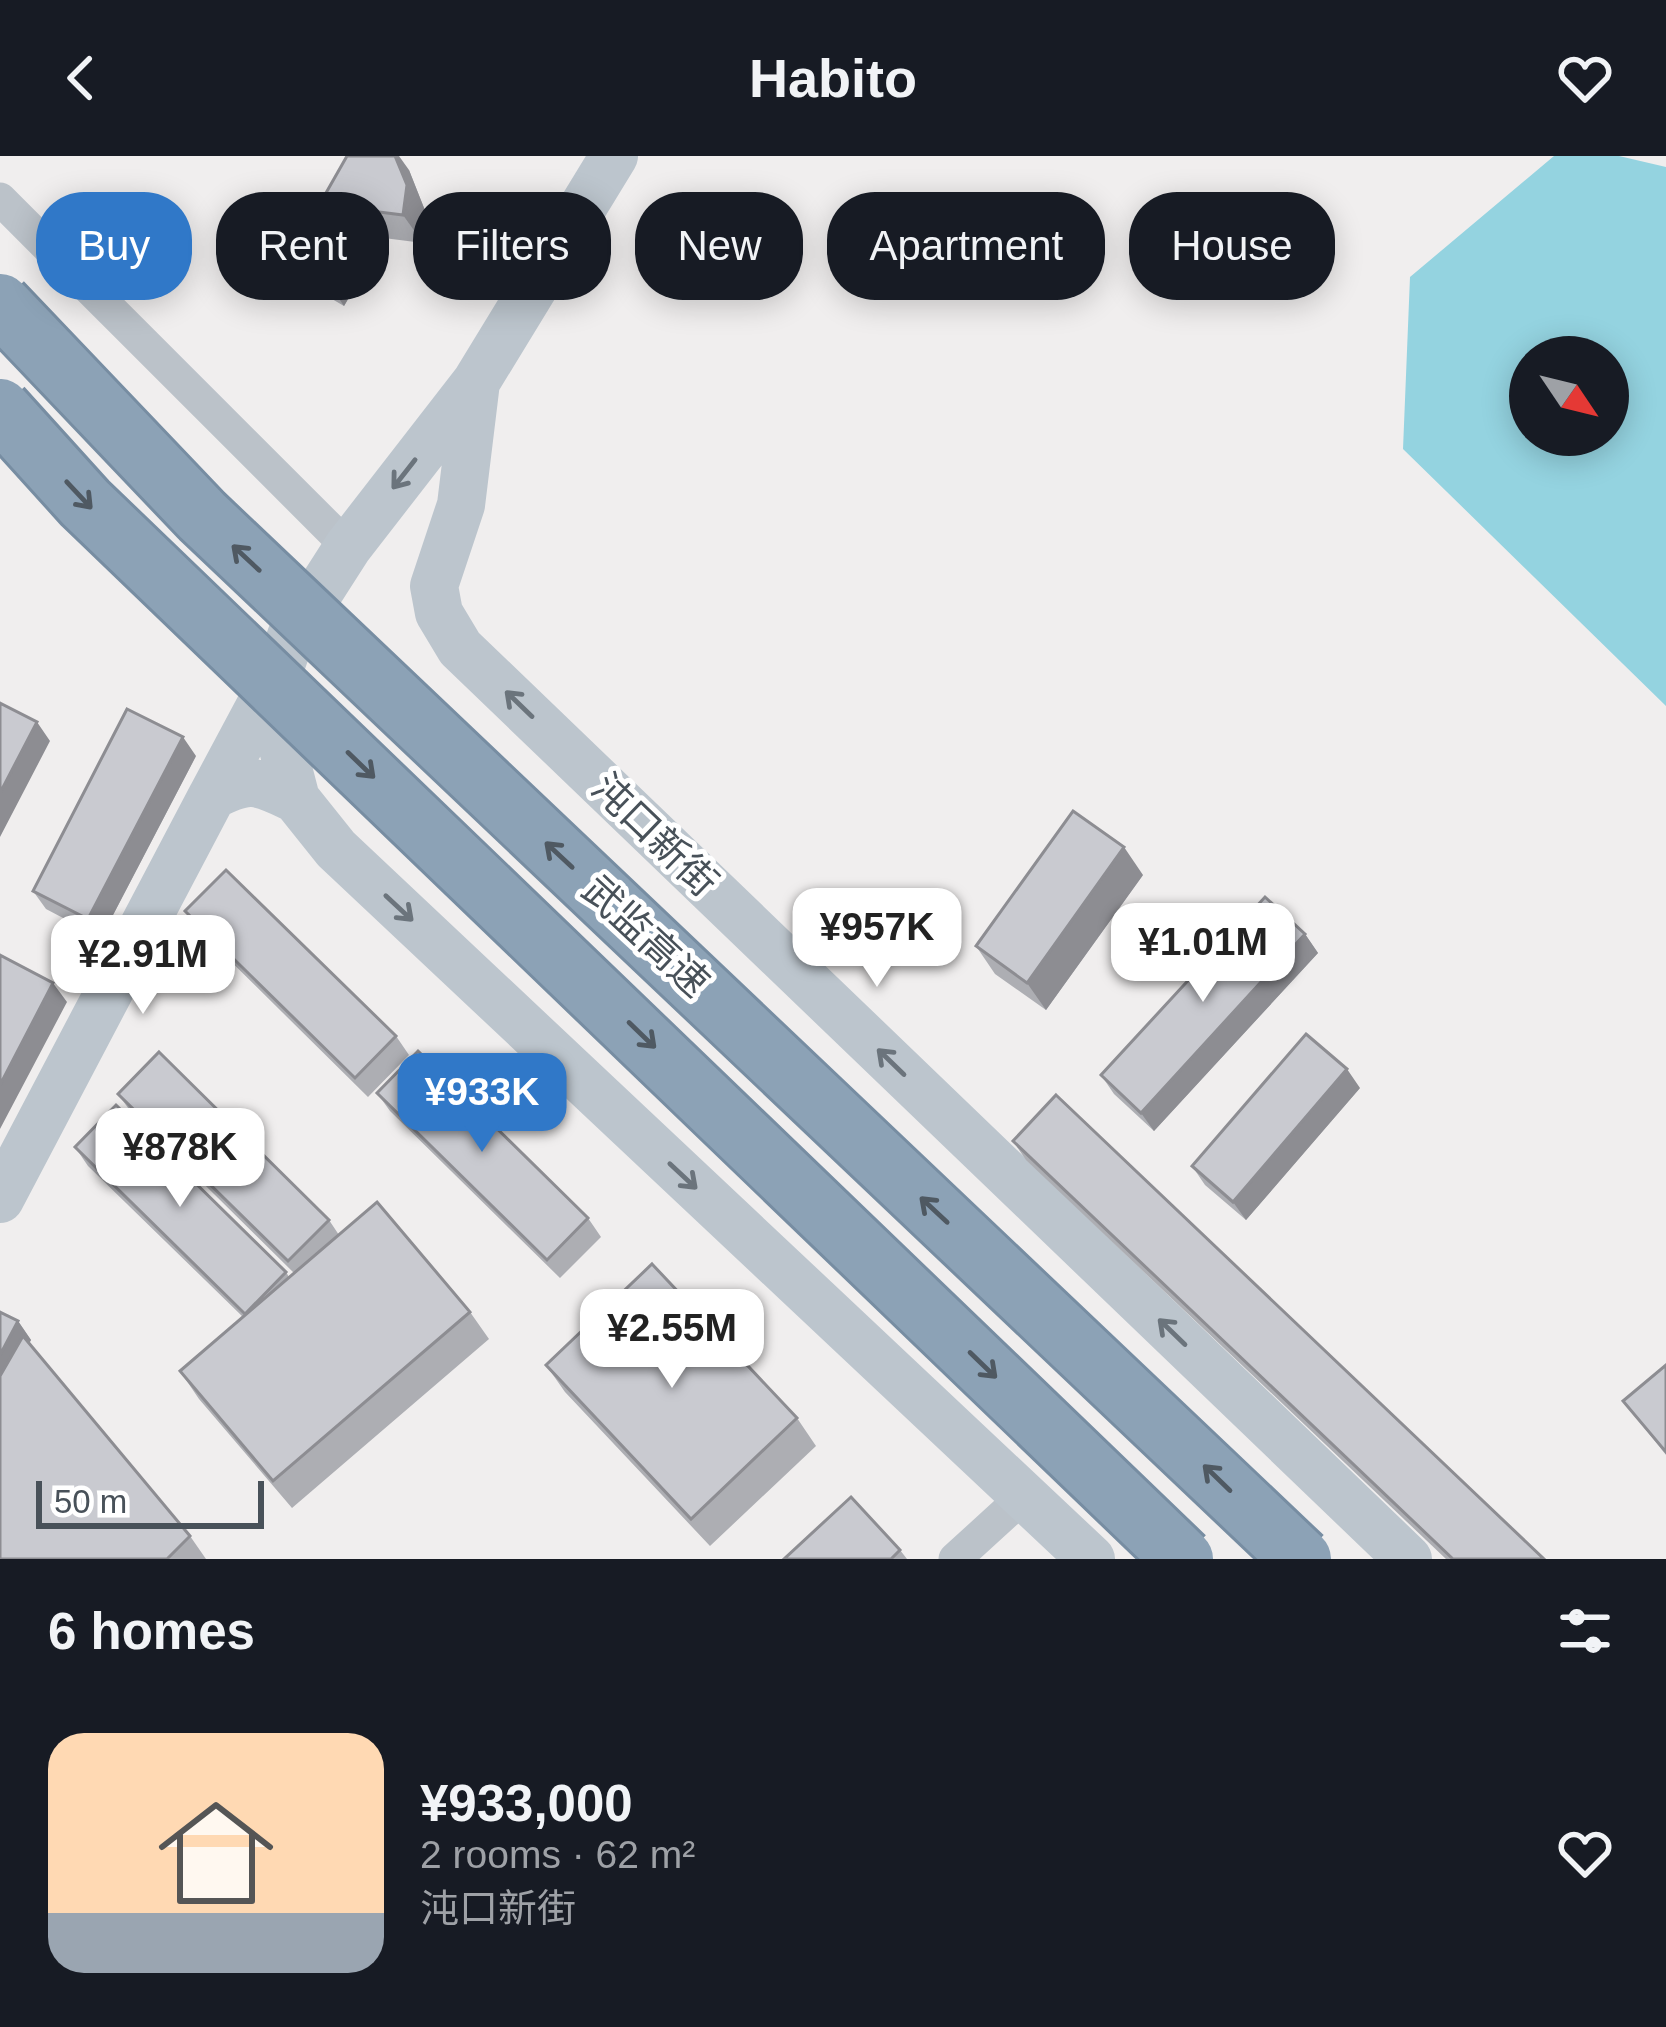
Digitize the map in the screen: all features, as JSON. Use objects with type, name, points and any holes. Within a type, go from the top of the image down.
[{"type":"highway","name":"武监高速","points":[[0,304],[202,516],[1301,1559]]},
{"type":"highway","name":"武监高速","points":[[0,409],[86,503],[1184,1559]]},
{"type":"main road","points":[[0,1199],[280,668],[291,635],[347,547],[476,382],[614,156]]},
{"type":"main road","name":"沌口新街","points":[[476,382],[461,505],[434,586],[439,613],[460,647],[1408,1559]]},
{"type":"main road","points":[[280,668],[276,722],[296,799],[336,849],[1090,1559]]},
{"type":"main road","points":[[212,796],[240,782],[259,782],[296,799]]},
{"type":"street","points":[[0,199],[347,547]]},
{"type":"street","points":[[955,1559],[1024,1496]]},
{"type":"water","points":[[1554,156],[1619,156],[1666,167],[1666,706],[1403,449],[1410,277]]},
{"type":"building","points":[[347,156],[395,156],[407,185],[403,215],[389,213],[389,192],[327,192]]},
{"type":"building","points":[[0,703],[37,722],[0,793]]},
{"type":"building","points":[[127,709],[183,737],[88,919],[33,891]]},
{"type":"building","points":[[1073,811],[1124,847],[1027,983],[976,946]]},
{"type":"building","points":[[226,870],[396,1036],[355,1078],[185,911]]},
{"type":"building","points":[[1265,897],[1305,934],[1141,1113],[1101,1075]]},
{"type":"building","points":[[0,955],[53,983],[0,1085]]},
{"type":"building","points":[[1306,1034],[1347,1069],[1233,1202],[1192,1166]]},
{"type":"building","points":[[418,1051],[588,1218],[547,1260],[377,1093]]},
{"type":"building","points":[[159,1052],[329,1220],[288,1261],[118,1094]]},
{"type":"building","points":[[1056,1095],[1544,1559],[1453,1559],[1013,1141]]},
{"type":"building","points":[[116,1105],[286,1272],[245,1314],[75,1147]]},
{"type":"building","points":[[377,1202],[470,1312],[273,1481],[180,1371]]},
{"type":"building","points":[[652,1264],[797,1418],[691,1519],[546,1365]]},
{"type":"building","points":[[0,1312],[18,1321],[0,1355]]},
{"type":"building","points":[[23,1336],[190,1536],[167,1559],[0,1559],[0,1376]]},
{"type":"building","points":[[1666,1365],[1666,1452],[1623,1401]]},
{"type":"building","points":[[851,1497],[900,1550],[891,1559],[784,1559]]}]
